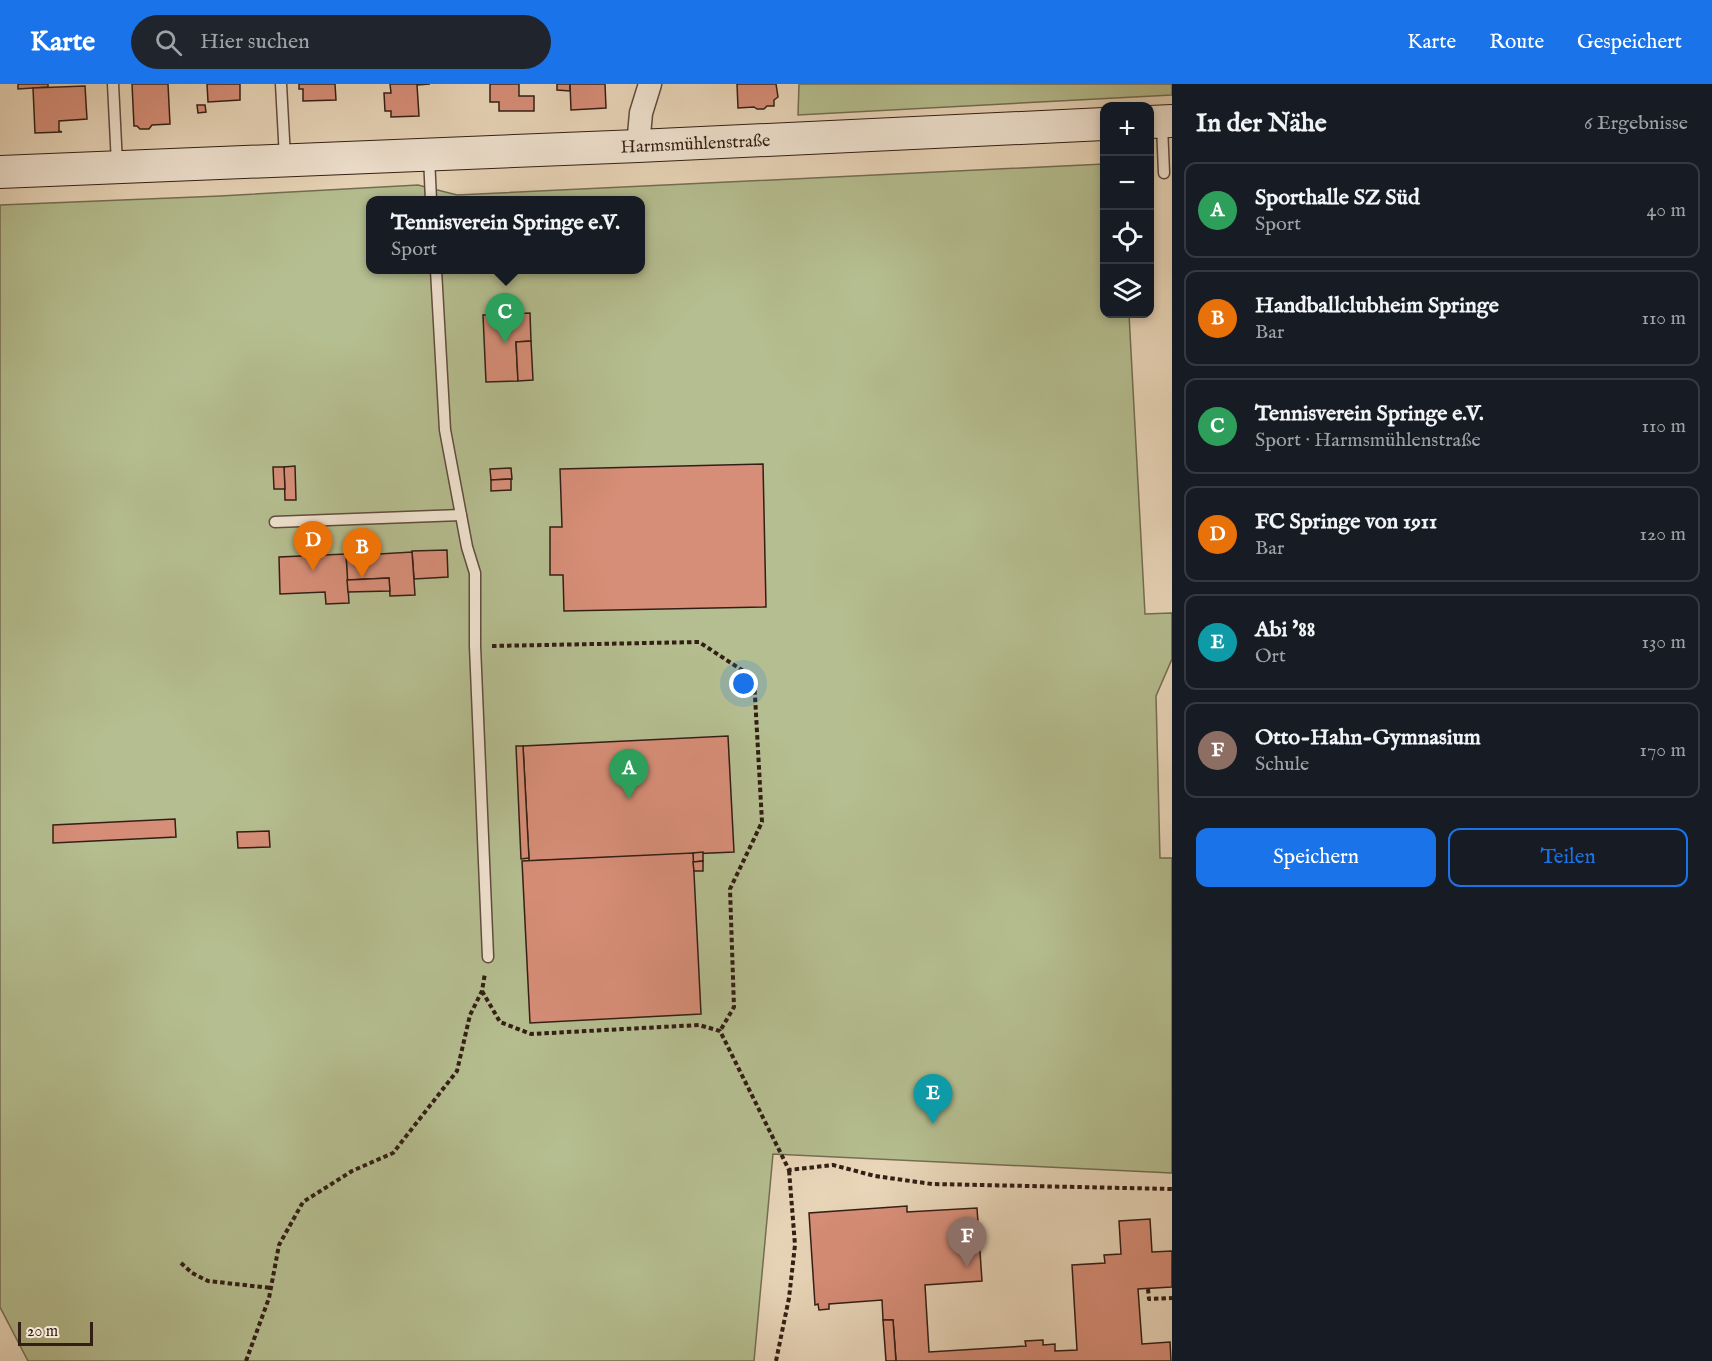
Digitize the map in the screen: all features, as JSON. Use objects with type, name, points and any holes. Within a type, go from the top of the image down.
[{"type":"street","points":[[638,146],[641,114],[650,84]]},
{"type":"street","name":"Harmsmühlenstraße","points":[[0,172],[1100,124]]},
{"type":"lane","points":[[113,84],[118,168]]},
{"type":"lane","points":[[281,84],[285,161]]},
{"type":"lane","points":[[1161,121],[1164,173]]},
{"type":"lane","points":[[429,154],[431,196]]},
{"type":"lane","points":[[436,274],[446,430],[467,547],[475,573],[475,646],[488,957]]},
{"type":"lane","points":[[275,522],[461,515]]},
{"type":"path","points":[[475,646],[699,642],[754,678],[762,822],[730,889],[734,1007],[720,1031]]},
{"type":"path","points":[[246,1361],[271,1288],[279,1245],[303,1202],[352,1172],[393,1153],[457,1071],[470,1015],[482,991],[488,957]]},
{"type":"path","points":[[482,991],[500,1022],[531,1034],[699,1025],[720,1031],[789,1170],[795,1245],[789,1298],[776,1361]]},
{"type":"path","points":[[789,1170],[833,1165],[874,1176],[932,1184],[1172,1189]]},
{"type":"path","points":[[181,1263],[192,1273],[208,1281],[271,1288]]},
{"type":"path","points":[[1148,1289],[1149,1299],[1172,1298]]},
{"type":"green space","points":[[799,84],[1172,84],[1172,95],[798,115]]},
{"type":"green space","points":[[1100,164],[1100,318],[1129,318],[1145,614],[1172,613],[1172,659],[1156,696],[1160,858],[1172,858],[1172,1173],[773,1154],[754,1361],[28,1361],[0,1307],[0,205],[418,185],[457,195]]},
{"type":"building","points":[[18,84],[48,84],[48,87],[18,89]]},
{"type":"building","points":[[132,84],[168,84],[170,124],[152,125],[149,129],[134,126]]},
{"type":"building","points":[[207,84],[240,84],[240,100],[208,102]]},
{"type":"building","points":[[299,84],[335,84],[336,100],[303,101],[303,89],[299,89]]},
{"type":"building","points":[[390,84],[430,84],[417,85],[419,116],[391,117],[391,111],[385,111],[384,93],[391,93]]},
{"type":"building","points":[[490,84],[519,84],[519,96],[534,96],[534,111],[499,111],[499,102],[490,102]]},
{"type":"building","points":[[557,84],[570,84],[570,91],[557,90]]},
{"type":"building","points":[[570,84],[605,84],[606,108],[571,110]]},
{"type":"building","points":[[737,84],[776,84],[778,97],[774,100],[774,106],[767,106],[764,109],[738,108]]},
{"type":"building","points":[[85,86],[87,119],[59,121],[59,131],[62,132],[35,133],[33,88]]},
{"type":"building","points":[[197,105],[205,105],[206,112],[198,113]]},
{"type":"building","points":[[530,313],[531,341],[516,342],[518,381],[486,382],[483,315]]},
{"type":"building","points":[[531,341],[533,380],[518,381],[516,342]]},
{"type":"building","points":[[763,464],[766,607],[564,611],[563,575],[550,575],[550,527],[562,527],[560,469]]},
{"type":"building","points":[[295,466],[296,500],[285,500],[284,467]]},
{"type":"building","points":[[273,467],[284,467],[285,489],[274,489]]},
{"type":"building","points":[[511,468],[512,479],[491,480],[490,469]]},
{"type":"building","points":[[511,479],[511,490],[491,491],[491,480]]},
{"type":"building","points":[[447,550],[448,577],[414,579],[412,551]]},
{"type":"building","points":[[412,552],[415,595],[390,596],[389,578],[347,580],[346,556]]},
{"type":"building","points":[[346,554],[349,603],[326,604],[325,592],[280,594],[279,557]]},
{"type":"building","points":[[389,578],[390,591],[348,592],[347,580]]},
{"type":"building","points":[[728,736],[734,852],[529,861],[523,746]]},
{"type":"building","points":[[516,746],[523,746],[529,858],[521,859]]},
{"type":"building","points":[[175,819],[176,837],[53,843],[53,825]]},
{"type":"building","points":[[269,831],[270,847],[238,848],[237,832]]},
{"type":"building","points":[[703,852],[703,861],[693,862],[693,853]]},
{"type":"building","points":[[693,853],[701,1014],[530,1023],[522,861]]},
{"type":"building","points":[[703,861],[703,871],[694,871],[693,862]]},
{"type":"building","points":[[907,1206],[907,1212],[977,1208],[982,1281],[925,1285],[929,1352],[1026,1346],[1025,1341],[1043,1340],[1043,1345],[1055,1344],[1055,1351],[1077,1350],[1072,1265],[1105,1263],[1104,1255],[1121,1254],[1119,1221],[1150,1219],[1152,1252],[1172,1251],[1172,1287],[1138,1289],[1142,1344],[1170,1342],[1171,1361],[896,1361],[893,1320],[883,1320],[882,1300],[829,1304],[829,1309],[819,1310],[818,1304],[815,1305],[809,1213]]},
{"type":"building","points":[[883,1320],[893,1320],[896,1361],[886,1361]]},
{"type":"place","name":"Tennisverein Springe e.V.","points":[[505,343]]},
{"type":"place","name":"FC Springe von 1911","points":[[313,571]]},
{"type":"place","name":"Handballclubheim Springe","points":[[362,578]]},
{"type":"place","name":"Sporthalle SZ Süd","points":[[629,799]]},
{"type":"place","name":"Abi '88","points":[[933,1124]]},
{"type":"place","name":"Otto-Hahn-Gymnasium","points":[[967,1267]]}]
